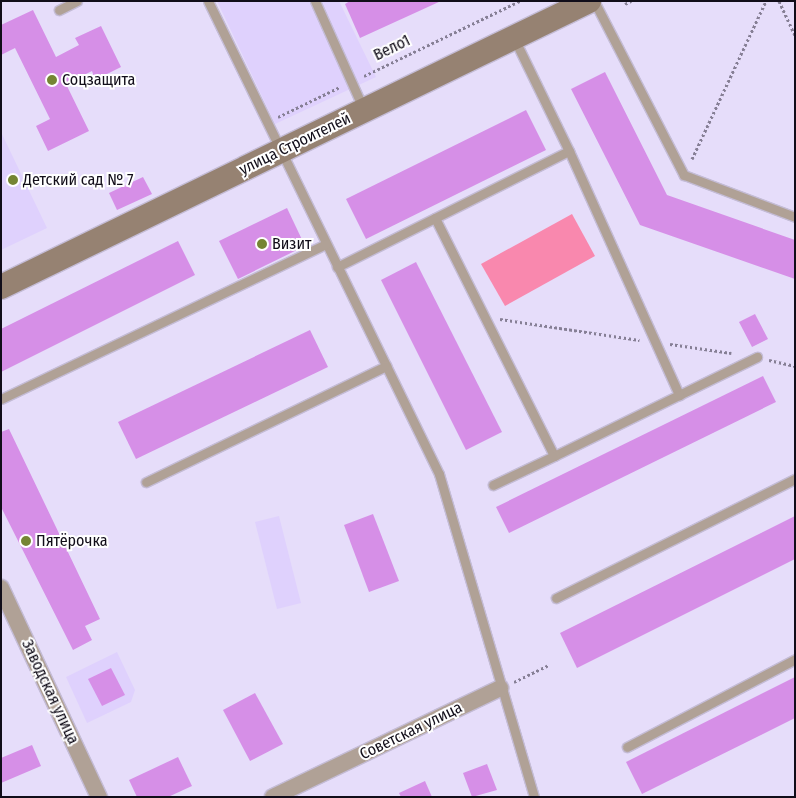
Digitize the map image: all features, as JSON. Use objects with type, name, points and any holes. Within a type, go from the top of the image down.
[{"type":"main road","name":"улица Строителей","points":[[1,287],[589,1]]},
{"type":"street","name":"Заводская улица","points":[[1,588],[99,797]]},
{"type":"street","name":"Советская улица","points":[[273,797],[500,688]]},
{"type":"lane","points":[[59,10],[77,1]]},
{"type":"lane","points":[[208,1],[439,474],[500,688],[534,797]]},
{"type":"lane","points":[[315,1],[364,110]]},
{"type":"lane","points":[[594,1],[684,175],[795,217]]},
{"type":"lane","points":[[514,38],[569,151],[679,396]]},
{"type":"lane","points":[[337,267],[569,151]]},
{"type":"lane","points":[[435,218],[554,456]]},
{"type":"lane","points":[[1,398],[326,244]]},
{"type":"lane","points":[[493,485],[757,357]]},
{"type":"lane","points":[[146,482],[386,366]]},
{"type":"lane","points":[[556,598],[795,479]]},
{"type":"lane","points":[[627,747],[795,659]]},
{"type":"path","name":"Вело1","points":[[275,118],[520,1]]},
{"type":"path","points":[[625,4],[631,1]]},
{"type":"path","points":[[684,175],[766,1]]},
{"type":"path","points":[[779,1],[795,36]]},
{"type":"path","points":[[500,688],[549,665]]},
{"type":"shaded area","points":[[217,1],[339,1],[376,77],[275,124]]},
{"type":"shaded area","name":"Детский сад № 7","points":[[1,132],[47,228],[1,250]]},
{"type":"shaded area","points":[[572,214],[595,256],[505,306],[481,264]]},
{"type":"shaded area","points":[[279,516],[301,603],[277,609],[255,522]]},
{"type":"shaded area","points":[[117,652],[135,690],[131,702],[87,723],[66,677]]},
{"type":"building","points":[[350,1],[441,1],[360,38],[345,4]]},
{"type":"building","name":"Соцзащита","points":[[33,10],[56,57],[79,45],[75,38],[101,26],[121,67],[95,80],[92,71],[66,84],[89,131],[48,151],[36,126],[50,119],[15,48],[1,55],[1,25]]},
{"type":"building","points":[[605,72],[667,195],[795,240],[795,279],[640,225],[571,89]]},
{"type":"building","points":[[526,110],[546,150],[366,239],[346,199]]},
{"type":"building","points":[[143,177],[152,194],[117,210],[109,193]]},
{"type":"building","name":"Визит","points":[[287,208],[305,246],[238,279],[219,241]]},
{"type":"building","points":[[178,241],[195,275],[1,372],[1,329]]},
{"type":"building","points":[[416,262],[502,432],[466,450],[381,280]]},
{"type":"building","points":[[755,314],[768,339],[752,347],[739,322]]},
{"type":"building","points":[[310,330],[328,367],[136,459],[118,422]]},
{"type":"building","points":[[763,376],[776,402],[509,533],[496,507]]},
{"type":"building","points":[[9,429],[100,619],[85,626],[92,640],[73,650],[1,507],[1,432]]},
{"type":"building","points":[[373,514],[399,581],[369,592],[344,525]]},
{"type":"building","points":[[795,516],[795,559],[577,668],[560,633]]},
{"type":"building","points":[[111,668],[125,695],[102,706],[88,679]]},
{"type":"building","points":[[795,677],[795,718],[642,794],[626,762]]},
{"type":"building","points":[[255,693],[283,744],[250,761],[223,710]]},
{"type":"building","points":[[32,745],[41,766],[1,783],[1,758]]},
{"type":"building","points":[[178,757],[192,786],[168,797],[137,797],[129,780]]},
{"type":"building","points":[[487,764],[497,790],[472,797],[463,773]]},
{"type":"building","points":[[425,781],[432,797],[401,797],[399,793]]},
{"type":"place","name":"Соцзащита","points":[[52,80]]},
{"type":"place","name":"Детский сад № 7","points":[[13,180]]},
{"type":"place","name":"Визит","points":[[262,244]]},
{"type":"place","name":"Пятёрочка","points":[[26,541]]}]
